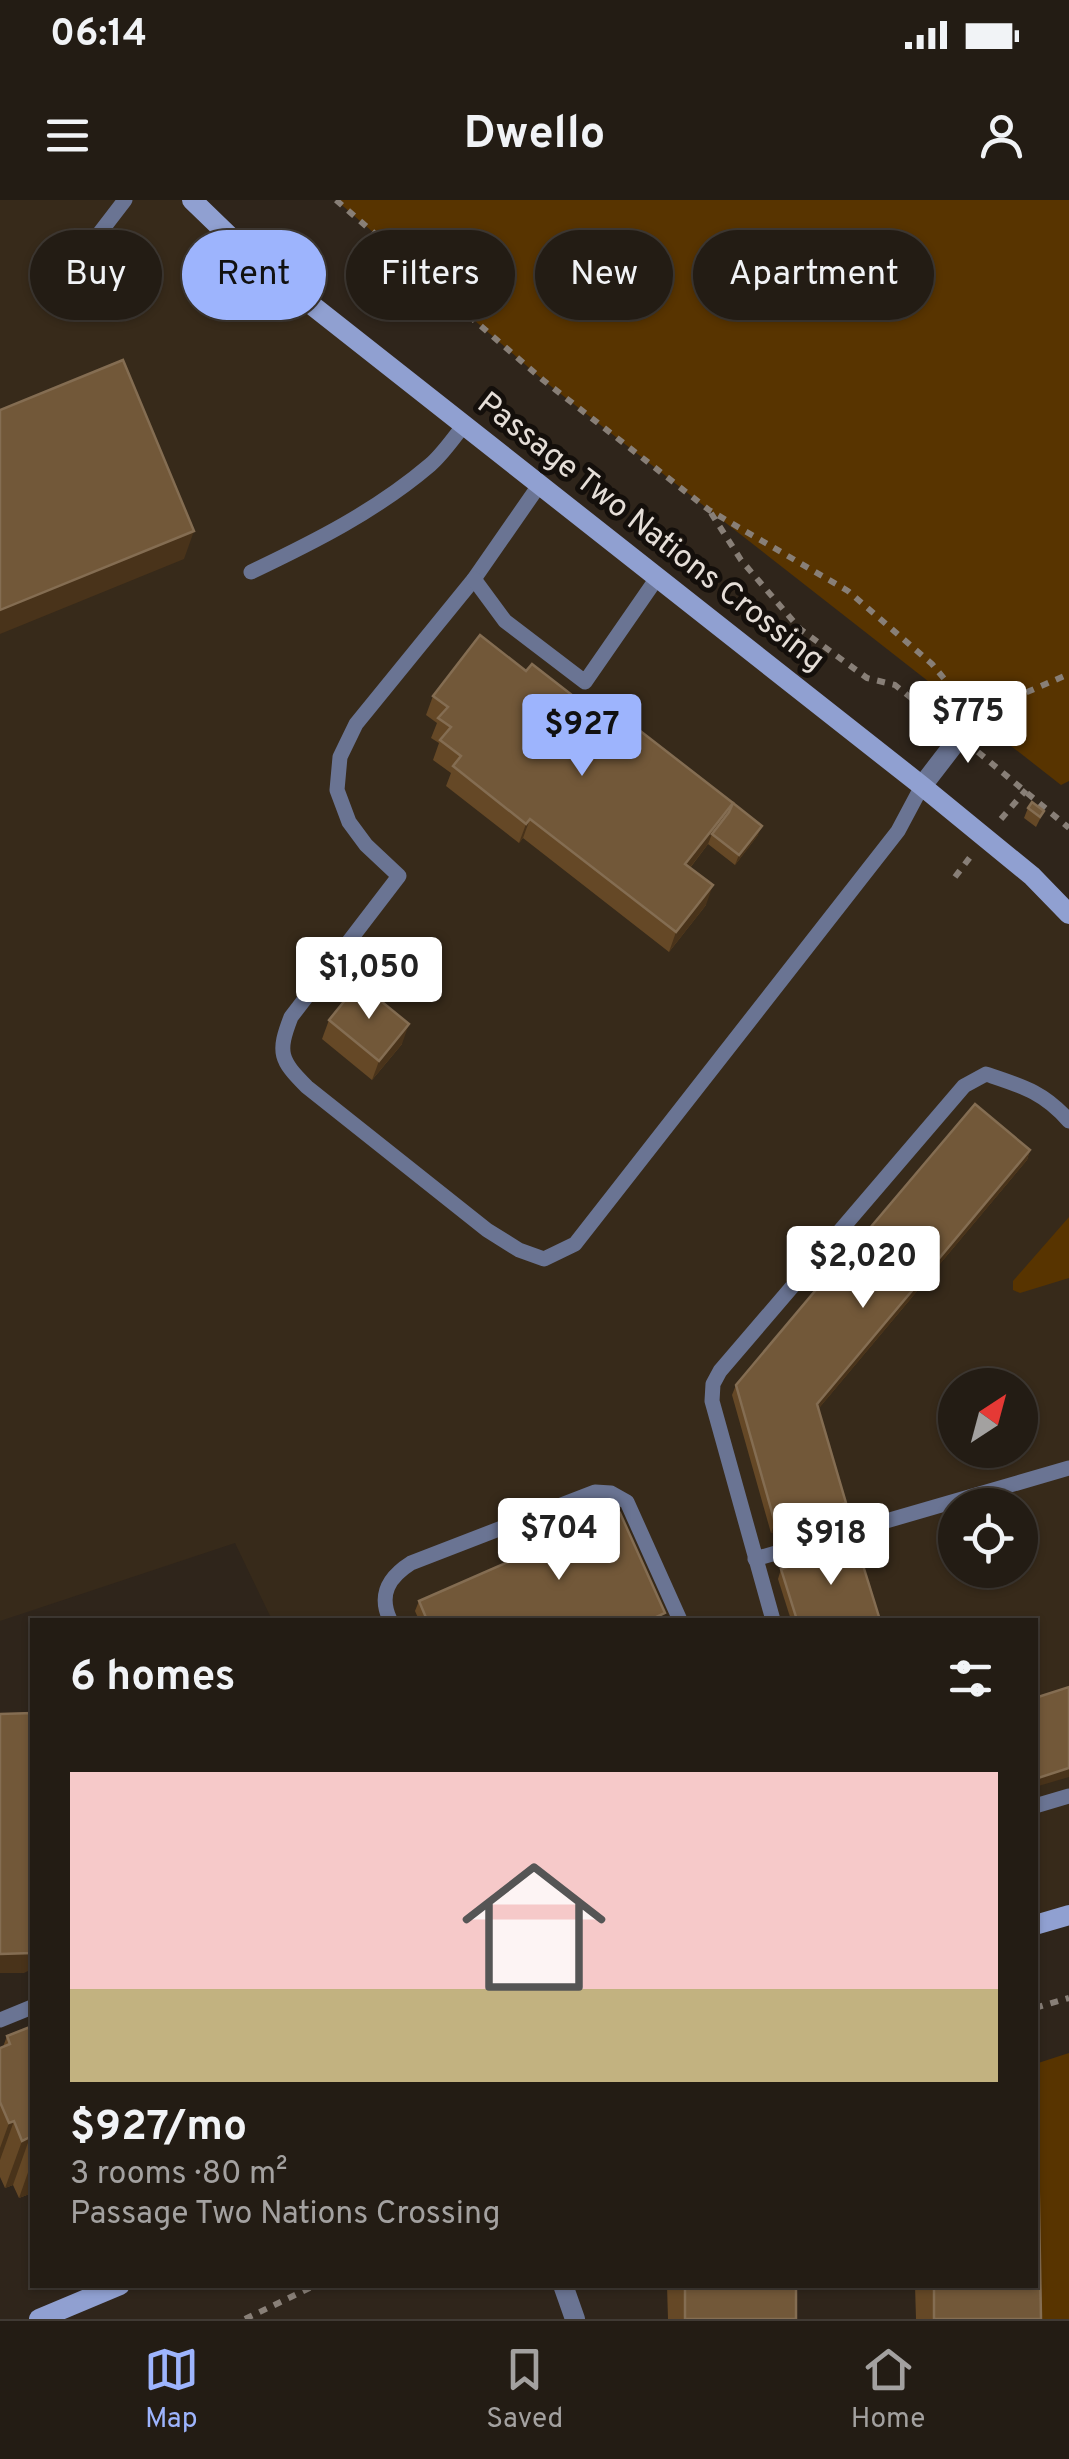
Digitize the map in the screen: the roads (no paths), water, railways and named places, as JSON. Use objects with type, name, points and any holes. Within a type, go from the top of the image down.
[{"type":"main road","name":"Passage Two Nations Crossing","points":[[192,200],[252,258],[922,786],[1032,876],[1069,914]]},
{"type":"main road","points":[[1038,1924],[1069,1915]]},
{"type":"main road","points":[[38,2319],[113,2288]]},
{"type":"street","points":[[922,786],[975,717]]},
{"type":"street","points":[[564,2288],[574,2319]]},
{"type":"lane","points":[[102,230],[125,200]]},
{"type":"lane","points":[[251,572],[355,520],[389,497],[432,464],[465,424]]},
{"type":"lane","points":[[540,484],[474,579],[356,724],[340,757],[337,790],[349,822],[366,845],[399,876],[291,1018],[280,1044],[287,1067],[307,1088],[487,1230],[544,1260],[574,1244],[603,1210],[898,831],[922,786]]},
{"type":"lane","points":[[474,579],[505,620],[586,682],[657,578]]},
{"type":"lane","points":[[772,1618],[712,1401],[713,1384],[720,1371],[964,1086],[986,1074],[1017,1084],[1041,1094],[1069,1122]]},
{"type":"lane","points":[[755,1560],[1069,1468]]},
{"type":"lane","points":[[390,1618],[385,1593],[393,1574],[411,1563],[595,1492],[611,1493],[627,1502],[679,1618]]},
{"type":"lane","points":[[1038,1805],[1069,1796]]},
{"type":"lane","points":[[0,2020],[30,2008]]}]
